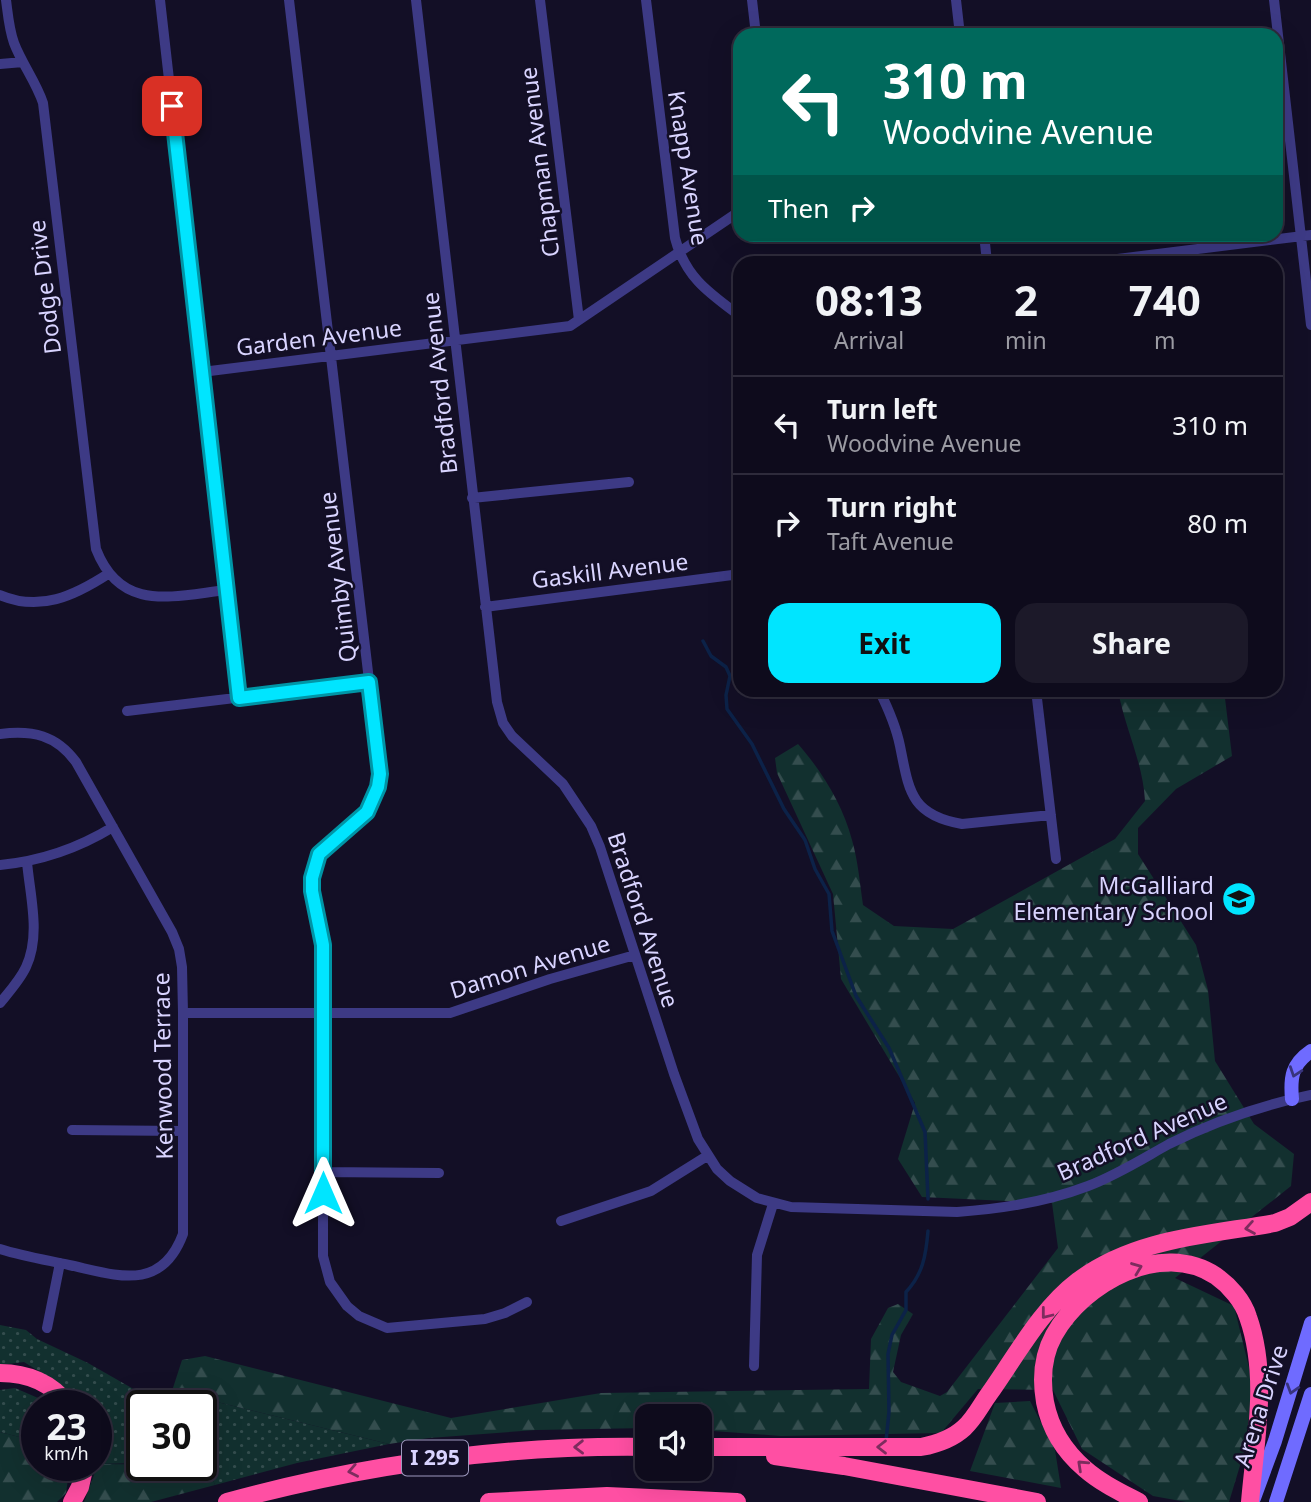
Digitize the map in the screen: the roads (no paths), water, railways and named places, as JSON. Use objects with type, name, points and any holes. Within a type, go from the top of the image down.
[{"type":"highway","points":[[712,1448],[921,1447],[937,1444],[950,1438],[973,1418],[1047,1311],[1076,1282],[1096,1269],[1128,1253],[1162,1243],[1275,1223],[1290,1217],[1311,1202]]},
{"type":"highway","points":[[1139,1502],[1103,1483],[1064,1447],[1048,1418],[1042,1382],[1044,1365],[1054,1334],[1080,1304],[1119,1276],[1139,1266],[1167,1261],[1197,1266],[1222,1280],[1234,1292],[1248,1317],[1258,1365],[1259,1389],[1251,1502]]},
{"type":"highway","points":[[0,1373],[27,1376],[54,1390]]},
{"type":"highway","name":"I 295","points":[[227,1502],[346,1473],[440,1457],[559,1447],[635,1447]]},
{"type":"highway","points":[[712,1449],[844,1465],[1037,1502]]},
{"type":"highway","points":[[72,1502],[81,1481]]},
{"type":"highway","name":"I 295","points":[[489,1502],[607,1496],[737,1502]]},
{"type":"main road","points":[[1293,1099],[1290,1078],[1299,1060],[1311,1051]]},
{"type":"main road","name":"Arena Drive","points":[[1251,1502],[1275,1441],[1311,1323]]},
{"type":"main road","name":"Arena Drive","points":[[1276,1502],[1311,1394]]},
{"type":"street","name":"Dodge Drive","points":[[6,0],[9,26],[43,103],[94,541],[108,574]]},
{"type":"street","points":[[160,0],[239,698]]},
{"type":"street","name":"Quimby Avenue","points":[[289,0],[380,774],[378,787],[367,812],[319,854],[312,878],[312,891],[323,945],[323,1256],[330,1282],[337,1293],[359,1316],[387,1328],[485,1319],[505,1313],[527,1301]]},
{"type":"street","name":"Bradford Avenue","points":[[416,0],[497,702],[503,723],[512,736],[563,785],[591,826],[674,1074],[707,1156],[730,1181],[757,1198],[773,1204],[791,1207],[957,1212],[1014,1206],[1051,1198],[1122,1172],[1171,1143],[1203,1129],[1311,1095]]},
{"type":"street","name":"Chapman Avenue","points":[[540,0],[579,320]]},
{"type":"street","name":"Knapp Avenue","points":[[646,0],[679,254],[705,290],[733,311]]},
{"type":"street","points":[[752,0],[755,28]]},
{"type":"street","points":[[956,0],[959,28]]},
{"type":"street","points":[[1274,0],[1278,28]]},
{"type":"street","points":[[0,64],[23,62]]},
{"type":"street","points":[[1283,66],[1306,236],[1311,325]]},
{"type":"street","name":"Garden Avenue","points":[[202,372],[570,326],[733,216]]},
{"type":"street","points":[[1283,239],[1306,236]]},
{"type":"street","points":[[1142,256],[1257,242]]},
{"type":"street","points":[[472,498],[629,482]]},
{"type":"street","points":[[0,595],[23,602],[53,601],[89,587],[108,574],[127,588],[151,596],[227,590]]},
{"type":"street","name":"Gaskill Avenue","points":[[485,607],[733,575]]},
{"type":"street","points":[[127,711],[369,682]]},
{"type":"street","points":[[882,697],[894,724],[909,788],[915,799],[933,815],[962,824],[1051,815]]},
{"type":"street","points":[[1037,697],[1056,859]]},
{"type":"street","name":"Kenwood Terrace","points":[[0,734],[34,733],[58,743],[76,762],[176,940],[182,967],[183,1013],[183,1234],[170,1259],[160,1267],[137,1277],[123,1277],[0,1249]]},
{"type":"street","points":[[0,865],[27,862],[72,849],[113,827]]},
{"type":"street","points":[[0,1003],[19,979],[32,951],[33,921],[27,862]]},
{"type":"street","name":"Damon Avenue","points":[[183,1013],[450,1013],[550,979],[635,955]]},
{"type":"street","points":[[72,1130],[183,1131]]},
{"type":"street","points":[[561,1221],[651,1191],[707,1156]]},
{"type":"street","points":[[322,1172],[439,1173]]},
{"type":"street","points":[[754,1366],[757,1255],[773,1204]]},
{"type":"street","points":[[47,1328],[60,1263]]},
{"type":"waterway","points":[[703,641],[711,656],[726,667],[730,676],[726,695],[727,709],[752,744],[784,809],[805,840],[815,869],[829,894],[832,931],[856,996],[889,1048],[925,1132],[928,1199]]},
{"type":"waterway","points":[[886,1441],[889,1412],[888,1354],[892,1335],[906,1310],[906,1292],[923,1264],[928,1231]]},
{"type":"place","name":"McGalliard Elementary School","points":[[1239,899]]}]
